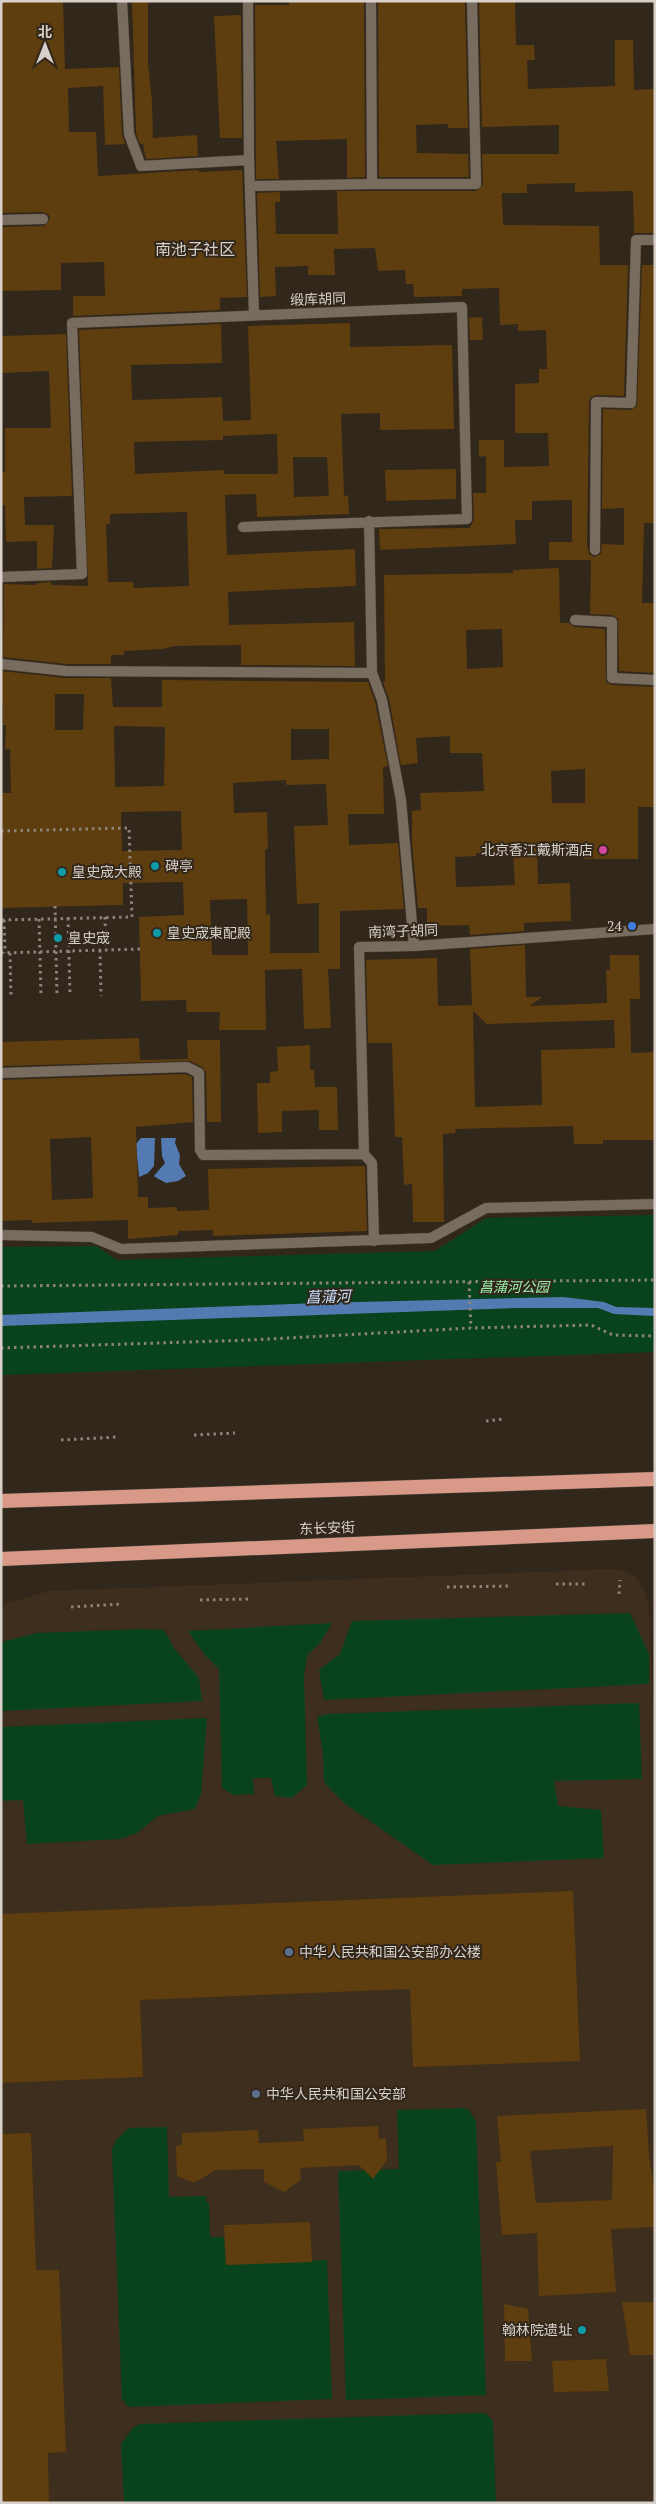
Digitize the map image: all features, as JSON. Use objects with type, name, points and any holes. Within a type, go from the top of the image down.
[{"type":"highway","points":[[1,1501],[655,1479]]},
{"type":"highway","name":"东长安街","points":[[1,1558],[655,1531]]},
{"type":"street","points":[[122,1],[129,134],[141,166],[249,160]]},
{"type":"street","points":[[248,1],[249,160],[254,315]]},
{"type":"street","points":[[371,1],[372,184]]},
{"type":"street","points":[[250,186],[476,184],[472,1]]},
{"type":"street","points":[[1,220],[43,219]]},
{"type":"street","points":[[595,550],[596,402],[631,403],[636,240],[655,240]]},
{"type":"street","name":"缎库胡同","points":[[1,577],[82,574],[72,322],[462,307],[467,519],[243,527]]},
{"type":"street","points":[[369,522],[372,673],[382,700],[401,800],[414,946]]},
{"type":"street","points":[[575,620],[612,622],[612,678],[655,680]]},
{"type":"street","points":[[1,664],[66,671],[372,673]]},
{"type":"street","name":"南湾子胡同","points":[[364,1154],[359,947],[414,946],[655,929]]},
{"type":"street","points":[[1,1073],[187,1068],[199,1073],[200,1150],[203,1155],[364,1154],[372,1163],[374,1241]]},
{"type":"street","points":[[1,1235],[92,1237],[121,1249],[374,1241],[431,1238],[486,1208],[655,1204]]},
{"type":"path","points":[[1,831],[129,828],[132,917],[3,920],[3,953],[140,949]]},
{"type":"path","points":[[54,906],[57,995]]},
{"type":"path","points":[[105,917],[106,950]]},
{"type":"path","points":[[68,918],[70,994]]},
{"type":"path","points":[[40,919],[41,995]]},
{"type":"path","points":[[100,950],[102,996]]},
{"type":"path","points":[[10,953],[11,998]]},
{"type":"path","points":[[1,1286],[655,1280]]},
{"type":"path","points":[[469,1282],[471,1328]]},
{"type":"path","points":[[1,1348],[251,1340],[471,1328],[591,1325],[613,1334],[655,1336]]},
{"type":"path","points":[[486,1421],[504,1420]]},
{"type":"path","points":[[194,1435],[235,1433]]},
{"type":"path","points":[[62,1440],[116,1438]]},
{"type":"path","points":[[619,1594],[620,1580]]},
{"type":"path","points":[[556,1584],[587,1584]]},
{"type":"path","points":[[447,1587],[510,1586]]},
{"type":"path","points":[[200,1600],[249,1599]]},
{"type":"path","points":[[71,1607],[122,1604]]},
{"type":"shaded area","points":[[611,1569],[624,1571],[635,1576],[645,1591],[649,1608],[655,1752],[655,2503],[1,2503],[1,1605],[49,1591]]},
{"type":"green space","name":"菖蒲河公园","points":[[655,1215],[655,1352],[1,1375],[1,1247],[96,1246],[117,1260],[435,1251],[486,1218]]},
{"type":"green space","points":[[630,1613],[649,1654],[649,1684],[324,1700],[319,1670],[340,1654],[352,1621]]},
{"type":"green space","points":[[332,1623],[320,1643],[307,1655],[304,1677],[307,1785],[292,1798],[275,1796],[271,1778],[253,1778],[254,1794],[233,1795],[222,1788],[219,1669],[204,1654],[188,1631]]},
{"type":"green space","points":[[164,1630],[174,1648],[199,1678],[202,1701],[1,1711],[1,1642],[37,1633]]},
{"type":"green space","points":[[639,1703],[642,1779],[554,1781],[558,1806],[601,1810],[604,1858],[433,1865],[344,1803],[324,1782],[323,1754],[317,1717],[328,1714]]},
{"type":"green space","points":[[207,1718],[201,1794],[195,1809],[158,1816],[137,1833],[120,1839],[27,1844],[23,1800],[1,1801],[1,1727]]},
{"type":"green space","points":[[463,2108],[469,2110],[476,2121],[486,2395],[346,2400],[338,2171],[399,2169],[397,2110]]},
{"type":"green space","points":[[167,2127],[169,2197],[206,2196],[206,2202],[209,2203],[210,2237],[224,2237],[226,2265],[327,2260],[332,2399],[128,2407],[122,2399],[112,2150],[116,2140],[129,2128]]},
{"type":"green space","points":[[487,2414],[493,2421],[496,2503],[124,2503],[121,2444],[132,2429],[140,2424]]},
{"type":"water","points":[[141,1138],[176,1138],[175,1143],[180,1155],[179,1164],[186,1176],[178,1181],[166,1183],[148,1173],[139,1177],[136,1144]]},
{"type":"water","points":[[563,1297],[604,1302],[616,1307],[655,1308],[655,1316],[614,1314],[598,1308],[517,1308],[1,1326],[1,1315],[318,1303]]},
{"type":"pier","points":[[155,1138],[161,1138],[162,1156],[165,1163],[153,1177],[148,1173],[154,1166]]},
{"type":"building","points":[[1,1],[63,1],[65,69],[119,67],[122,134],[125,144],[105,145],[103,86],[68,88],[69,132],[96,132],[98,176],[199,170],[199,172],[242,170],[247,297],[220,298],[220,310],[73,316],[73,296],[105,296],[104,262],[61,263],[61,290],[1,291],[1,227],[44,226],[50,219],[49,215],[43,212],[1,213]]},
{"type":"building","points":[[132,1],[148,1],[148,63],[153,138],[197,135],[198,156],[146,159],[143,144],[140,144],[136,133]]},
{"type":"building","points":[[289,1],[364,1],[365,177],[347,178],[347,139],[276,141],[279,179],[256,179],[255,5],[289,5]]},
{"type":"building","points":[[378,1],[465,1],[468,128],[448,128],[448,124],[416,125],[417,153],[468,154],[469,177],[379,177]]},
{"type":"building","points":[[479,1],[515,1],[516,45],[534,45],[535,60],[527,60],[528,89],[615,86],[615,40],[633,40],[634,90],[655,89],[655,233],[634,233],[633,191],[575,192],[575,183],[527,184],[527,193],[502,193],[503,225],[599,226],[600,265],[628,265],[624,396],[596,395],[590,398],[589,402],[587,544],[589,554],[594,557],[601,554],[602,544],[624,545],[624,508],[602,509],[603,409],[631,410],[637,406],[642,265],[655,265],[655,523],[644,523],[642,603],[655,603],[655,673],[619,671],[618,619],[612,615],[590,614],[591,560],[549,560],[549,542],[572,542],[572,500],[532,501],[532,520],[515,520],[516,544],[380,550],[379,529],[470,528],[474,519],[473,493],[486,493],[486,456],[479,457],[479,440],[504,440],[504,467],[549,466],[548,433],[515,433],[515,384],[539,383],[539,369],[547,369],[546,330],[518,331],[518,324],[500,325],[499,288],[462,289],[462,296],[414,297],[413,284],[406,284],[405,270],[378,271],[375,248],[334,249],[335,275],[308,275],[308,266],[275,267],[276,296],[260,297],[257,193],[280,192],[280,202],[275,202],[276,234],[338,234],[337,191],[476,191],[483,184],[482,154],[559,154],[559,125],[482,127]]},
{"type":"building","points":[[241,15],[242,138],[220,138],[214,16]]},
{"type":"building","points":[[482,317],[483,340],[470,340],[469,318]]},
{"type":"building","points":[[350,323],[350,347],[452,345],[454,429],[380,430],[380,413],[341,414],[344,496],[348,495],[349,514],[257,517],[256,494],[225,495],[227,555],[355,549],[356,586],[228,592],[229,625],[354,622],[355,666],[241,665],[241,645],[174,646],[163,649],[124,651],[124,655],[111,655],[111,664],[66,664],[3,657],[4,584],[36,585],[37,583],[51,582],[51,585],[88,586],[79,330],[221,324],[222,363],[131,365],[132,400],[222,397],[223,421],[251,420],[248,326]],"holes":[[[277,434],[278,474],[224,474],[224,470],[135,474],[134,442],[223,440],[223,436]],[[293,457],[327,457],[329,496],[294,497]],[[187,512],[189,586],[134,588],[133,582],[108,582],[106,524],[110,524],[110,514]]]},
{"type":"building","points":[[66,334],[72,496],[24,497],[25,525],[54,525],[52,568],[37,569],[37,541],[6,542],[5,505],[1,505],[1,472],[5,472],[5,428],[51,428],[49,371],[1,373],[1,336]]},
{"type":"building","points":[[456,469],[456,499],[386,501],[385,470]]},
{"type":"building","points":[[559,568],[560,623],[569,623],[575,627],[605,629],[606,682],[612,685],[655,687],[655,807],[638,807],[638,859],[583,859],[583,847],[537,847],[538,884],[570,883],[571,921],[524,923],[524,931],[470,935],[469,925],[427,926],[427,908],[418,908],[412,843],[412,811],[421,810],[420,793],[484,791],[482,753],[450,753],[450,736],[416,738],[418,763],[401,765],[389,699],[383,682],[385,682],[384,575],[513,573],[513,570]],"holes":[[[502,629],[503,667],[467,669],[466,630]],[[585,769],[585,803],[552,803],[551,771]],[[476,853],[513,853],[515,885],[456,887],[455,857],[476,856]]]},
{"type":"building","points":[[2,671],[65,678],[111,678],[113,707],[162,707],[162,680],[368,682],[375,702],[388,766],[383,767],[384,814],[348,814],[349,845],[398,843],[404,909],[340,911],[340,969],[328,969],[331,1028],[304,1029],[302,969],[265,970],[266,1030],[219,1030],[220,1012],[187,1012],[186,1000],[141,1001],[139,917],[184,915],[183,882],[123,883],[123,905],[1,908],[1,793],[11,793],[10,749],[5,749],[6,725],[3,725],[3,703],[1,703]],"holes":[[[55,694],[84,694],[83,730],[55,730]],[[114,726],[165,727],[164,786],[115,787]],[[291,729],[329,729],[329,759],[291,760]],[[286,780],[286,785],[326,784],[328,825],[294,826],[297,904],[319,903],[319,953],[270,953],[270,914],[266,915],[265,849],[268,849],[267,812],[234,813],[233,783]],[[181,811],[182,850],[122,851],[121,812]],[[247,899],[248,955],[212,955],[210,900]]]},
{"type":"building","points":[[525,945],[526,997],[542,997],[530,1006],[607,1003],[606,970],[610,970],[610,955],[639,955],[640,999],[630,999],[631,1053],[655,1052],[655,1140],[603,1140],[603,1144],[574,1144],[573,1126],[455,1129],[456,1133],[443,1134],[444,1222],[413,1222],[412,1184],[404,1185],[402,1137],[395,1137],[392,1043],[368,1043],[366,960],[437,958],[438,1006],[472,1005],[470,949]],"holes":[[[473,1011],[487,1024],[614,1020],[615,1048],[541,1050],[542,1105],[475,1107]]]},
{"type":"building","points":[[139,1038],[140,1060],[188,1059],[187,1040],[220,1040],[221,1122],[207,1122],[206,1072],[202,1067],[190,1061],[1,1066],[1,1042]]},
{"type":"building","points":[[310,1045],[310,1070],[314,1070],[315,1087],[337,1087],[338,1130],[319,1130],[319,1110],[282,1111],[282,1132],[258,1133],[257,1083],[270,1083],[270,1072],[278,1071],[277,1047]]},
{"type":"building","points":[[185,1074],[192,1077],[193,1122],[136,1127],[138,1197],[148,1197],[148,1208],[177,1207],[177,1211],[209,1210],[208,1169],[365,1166],[367,1231],[213,1236],[213,1230],[178,1231],[178,1235],[128,1239],[128,1220],[32,1223],[32,1220],[1,1221],[1,1080]],"holes":[[[91,1137],[93,1198],[52,1200],[50,1139]]]},
{"type":"building","name":"中华人民共和国公安部办公楼","points":[[573,1891],[580,2061],[413,2067],[410,1989],[140,2000],[143,2077],[1,2083],[1,1914]]},
{"type":"building","points":[[646,2109],[649,2156],[655,2193],[655,2227],[611,2229],[616,2292],[539,2296],[537,2233],[502,2235],[496,2162],[501,2162],[497,2116]],"holes":[[[613,2146],[612,2200],[536,2203],[530,2151]]]},
{"type":"building","points":[[378,2126],[379,2139],[386,2138],[387,2160],[373,2179],[359,2165],[300,2168],[301,2180],[284,2192],[264,2182],[264,2169],[216,2170],[194,2183],[177,2176],[176,2146],[182,2145],[182,2133],[258,2130],[259,2143],[304,2141],[303,2129]]},
{"type":"building","points":[[31,2133],[36,2270],[59,2270],[66,2452],[48,2453],[49,2503],[1,2503],[1,2134]]},
{"type":"building","points":[[310,2222],[312,2262],[226,2265],[224,2225]]},
{"type":"building","points":[[622,2302],[655,2302],[655,2355],[630,2355]]},
{"type":"building","points":[[504,2304],[528,2309],[532,2361],[505,2361]]},
{"type":"building","points":[[606,2359],[609,2391],[554,2392],[552,2361]]},
{"type":"place","name":"北京香江戴斯酒店","points":[[603,850]]},
{"type":"place","name":"碑亭","points":[[155,866]]},
{"type":"place","name":"皇史宬大殿","points":[[62,872]]},
{"type":"place","name":"24","points":[[632,926]]},
{"type":"place","name":"皇史宬東配殿","points":[[157,933]]},
{"type":"place","name":"皇史宬","points":[[58,938]]},
{"type":"place","name":"中华人民共和国公安部办公楼","points":[[289,1952]]},
{"type":"place","name":"中华人民共和国公安部","points":[[256,2094]]},
{"type":"place","name":"翰林院遗址","points":[[582,2330]]},
{"type":"district","name":"南池子社区","points":[[195,249]]},
{"type":"water label","name":"菖蒲河","points":[[328,1297]]}]
